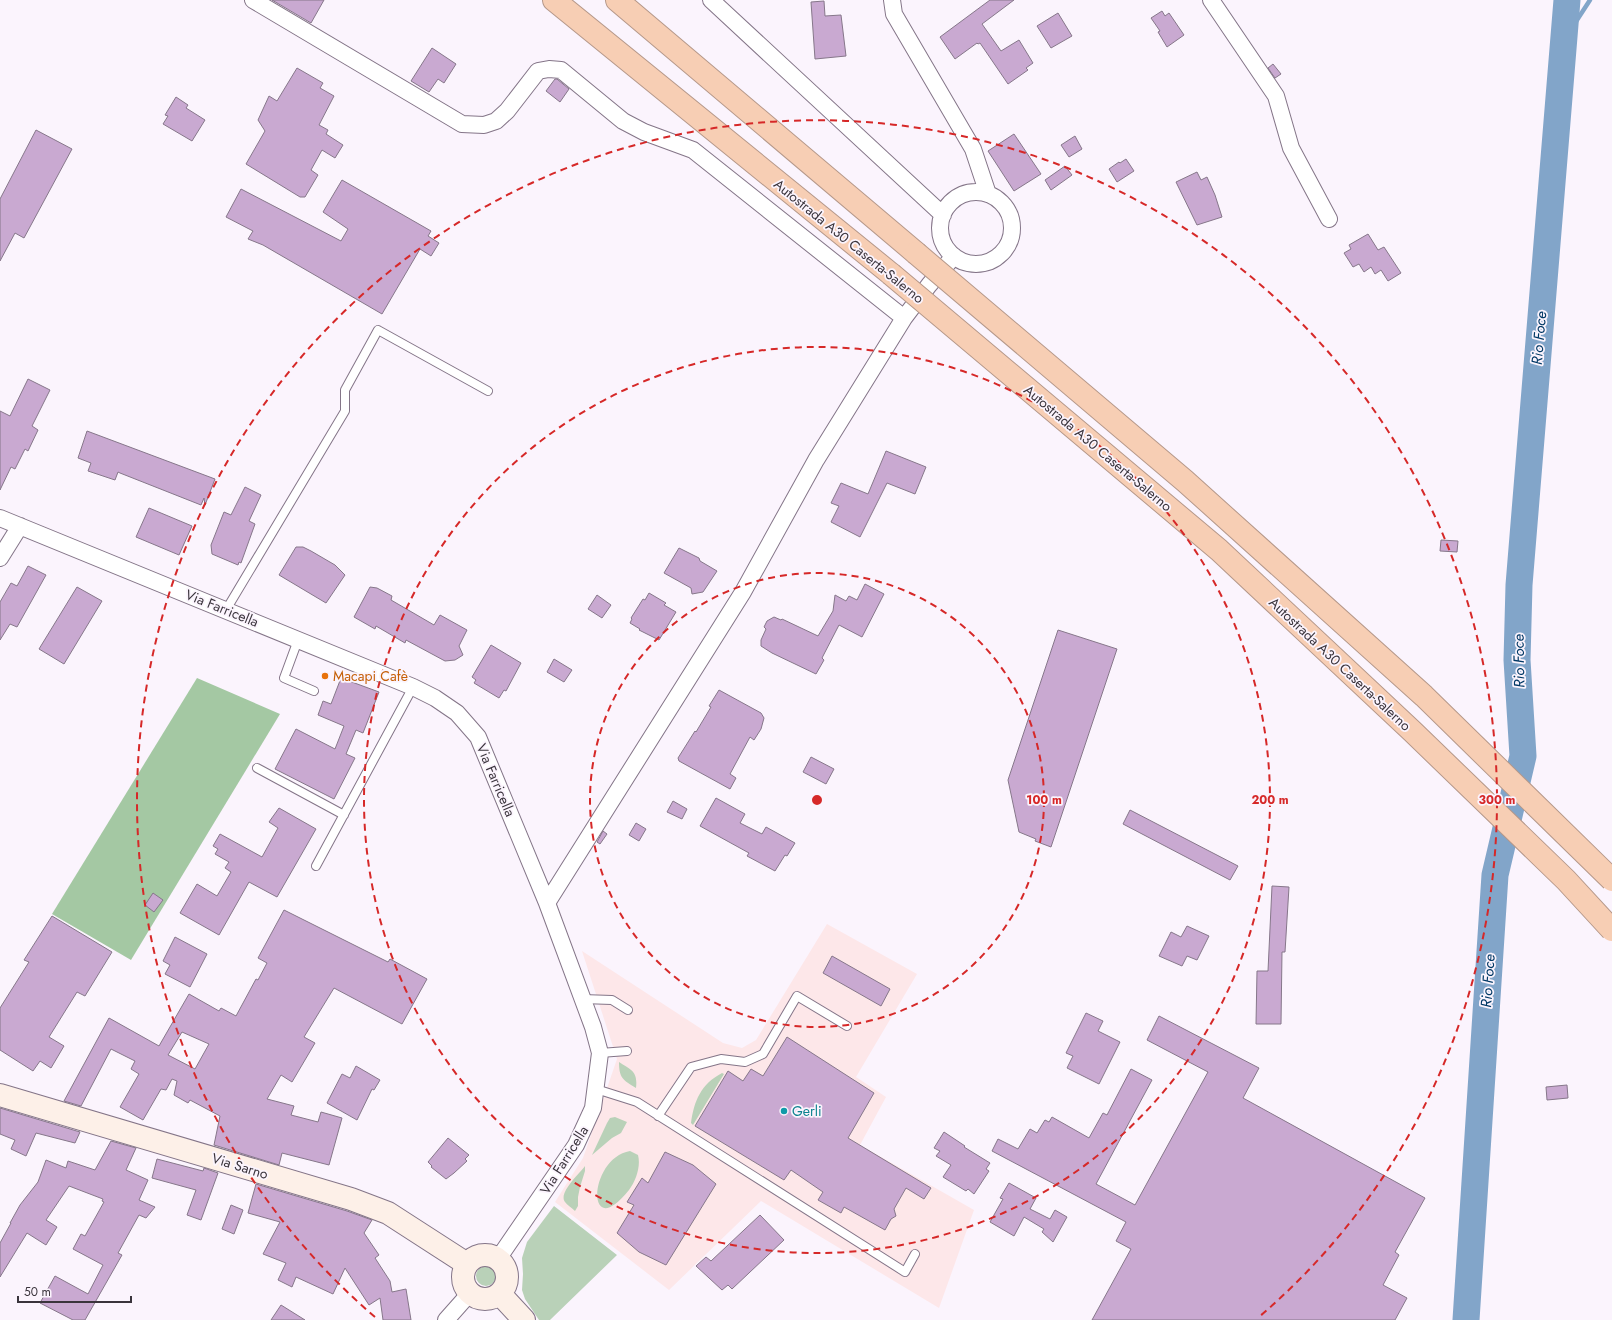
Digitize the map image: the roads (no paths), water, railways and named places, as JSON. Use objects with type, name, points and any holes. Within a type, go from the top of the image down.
[{"type":"highway","name":"Autostrada A30 Caserta-Salerno","points":[[554,0],[891,274],[1219,550],[1412,731],[1566,880],[1612,930]]},
{"type":"highway","points":[[617,0],[1185,481],[1438,709],[1612,880]]},
{"type":"main road","name":"Via Sarno","points":[[0,1095],[351,1199],[388,1213],[467,1264]]},
{"type":"main road","points":[[485,1255],[498,1259],[503,1264],[507,1276],[506,1282],[500,1294],[488,1299],[481,1299],[470,1293],[466,1288],[463,1276],[467,1264],[472,1259],[485,1255]]},
{"type":"main road","points":[[500,1294],[524,1320]]},
{"type":"street","points":[[253,0],[462,124],[484,125],[496,121],[507,111],[538,72],[548,69],[561,70],[623,120],[644,132],[693,150],[904,318]]},
{"type":"street","points":[[711,0],[943,216]]},
{"type":"street","points":[[892,0],[894,14],[973,149],[988,194]]},
{"type":"street","points":[[1212,0],[1276,96],[1291,148],[1329,219]]},
{"type":"street","points":[[977,192],[988,194],[998,200],[1007,209],[1012,220],[1012,232],[1009,244],[1002,254],[992,261],[980,264],[968,264],[954,256],[942,240],[940,228],[943,216],[948,206],[956,199],[966,194],[977,192]]},
{"type":"street","points":[[547,903],[743,592],[816,460],[904,318],[929,285],[954,256]]},
{"type":"street","name":"Via Farricella","points":[[0,518],[413,687],[435,698],[457,713],[478,737],[547,903],[600,1053],[594,1108],[576,1145],[498,1259]]},
{"type":"street","points":[[0,558],[20,526]]},
{"type":"street","points":[[446,1320],[470,1293]]},
{"type":"lane","points":[[226,610],[345,411],[345,390],[378,330],[488,391]]},
{"type":"lane","points":[[298,640],[284,678],[314,691]]},
{"type":"lane","points":[[316,866],[413,687]]},
{"type":"lane","points":[[256,768],[344,815]]},
{"type":"lane","points":[[658,1116],[691,1067],[721,1059],[745,1062],[763,1054],[797,996],[847,1026]]},
{"type":"lane","points":[[582,999],[612,1000],[628,1010]]},
{"type":"lane","points":[[600,1053],[627,1051]]},
{"type":"lane","points":[[596,1089],[637,1102],[905,1272],[915,1254]]},
{"type":"waterway","name":"Rio Foce","points":[[1466,1320],[1495,875],[1523,756],[1517,660],[1519,585],[1567,0]]},
{"type":"waterway","points":[[1564,40],[1590,0]]},
{"type":"place","name":"Macapi Cafè","points":[[325,676]]},
{"type":"place","name":"Gerli","points":[[784,1111]]}]
